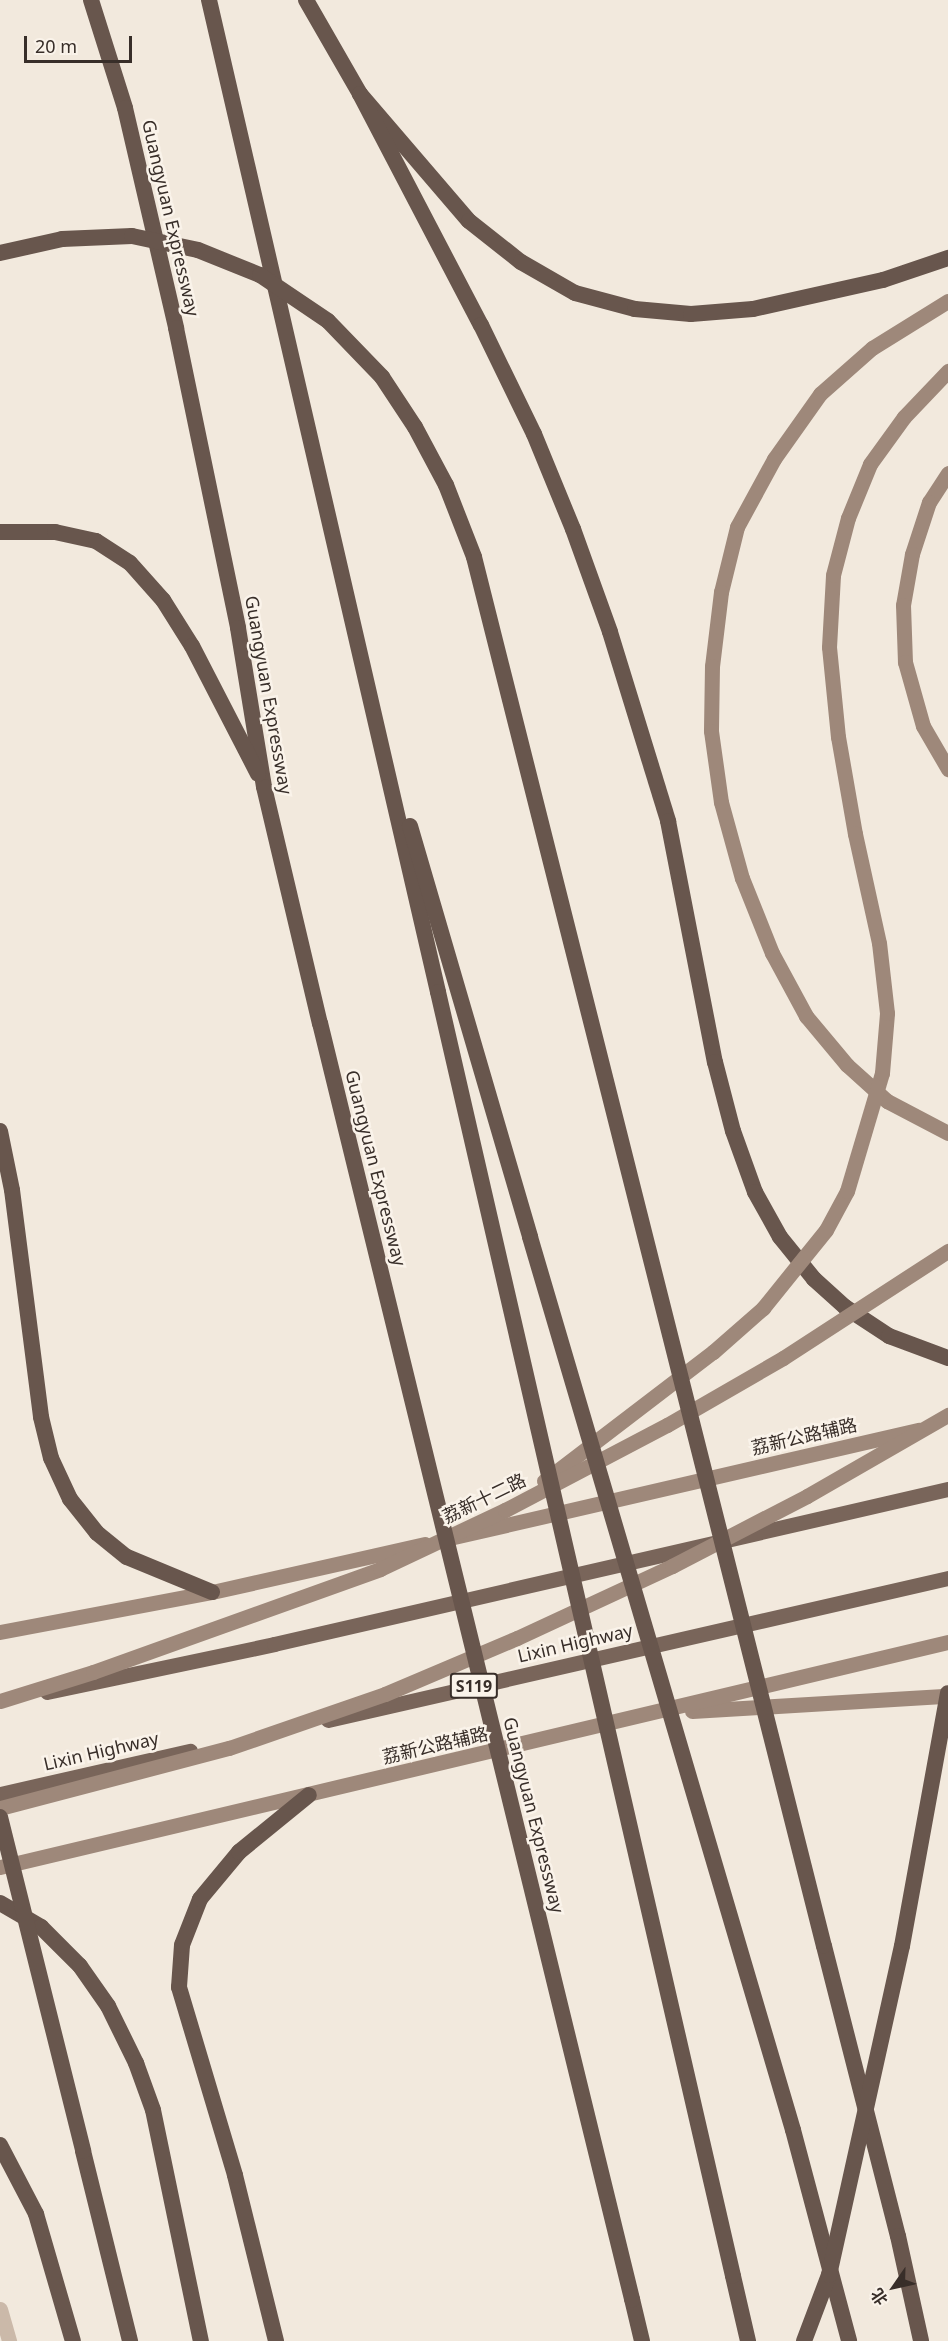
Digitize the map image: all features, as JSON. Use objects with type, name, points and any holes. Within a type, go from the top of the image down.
[{"type":"highway","name":"Guangyuan Expressway","points":[[91,0],[124,108],[177,328],[238,628],[264,787],[642,2341]]},
{"type":"highway","points":[[209,0],[748,2341]]},
{"type":"highway","points":[[306,0],[360,94],[520,404],[573,529],[614,643],[668,821],[689,912],[716,1062],[733,1131],[755,1192],[780,1237],[814,1279],[845,1307],[889,1336],[943,1357]]},
{"type":"highway","points":[[360,94],[469,221],[521,262],[575,293],[657,311],[692,314],[753,309],[883,280],[948,258]]},
{"type":"highway","points":[[0,253],[62,239],[132,236],[198,250],[260,275],[328,321],[382,377],[415,427],[446,485],[474,557],[898,2236],[921,2341]]},
{"type":"highway","points":[[0,532],[12,529],[65,534],[96,542],[130,563],[163,600],[192,646],[264,787]]},
{"type":"highway","points":[[372,702],[793,2130],[849,2341]]},
{"type":"highway","points":[[0,1131],[12,1190],[41,1417],[51,1458],[70,1499],[97,1533],[127,1557],[212,1592]]},
{"type":"highway","points":[[804,2341],[829,2275],[895,1980],[948,1694]]},
{"type":"highway","points":[[276,2341],[235,2175],[180,1987],[182,1945],[201,1899],[239,1852],[309,1795]]},
{"type":"highway","points":[[0,1817],[130,2341]]},
{"type":"highway","points":[[0,1903],[41,1927],[80,1966],[108,2006],[136,2063],[153,2110],[201,2341]]},
{"type":"highway","points":[[0,2145],[36,2214],[73,2341]]},
{"type":"highway","points":[[632,2299],[636,2341]]},
{"type":"main road","points":[[948,301],[872,348],[820,394],[774,459],[737,527],[721,592],[712,666],[711,720],[721,802],[742,878],[772,953],[806,1016],[847,1065],[887,1101],[948,1133]]},
{"type":"main road","points":[[506,1510],[713,1352],[763,1308],[826,1230],[848,1191],[882,1073],[887,1013],[879,943],[838,737],[829,647],[833,575],[848,518],[870,464],[904,417],[948,371]]},
{"type":"main road","points":[[948,473],[929,502],[912,554],[903,605],[904,662],[923,726],[948,769]]},
{"type":"main road","name":"荔新十二路","points":[[0,1701],[93,1672],[380,1569],[506,1510],[667,1425],[783,1358],[948,1251]]},
{"type":"main road","points":[[0,1808],[229,1748],[385,1694],[517,1638],[672,1566],[807,1496],[948,1415]]},
{"type":"main road","name":"荔新公路辅路","points":[[0,1632],[212,1592],[948,1423]]},
{"type":"main road","points":[[0,1701],[263,1647],[948,1489]]},
{"type":"main road","name":"Lixin Highway","points":[[0,1794],[948,1578]]},
{"type":"main road","name":"荔新公路辅路","points":[[0,1867],[948,1642]]},
{"type":"main road","points":[[653,1713],[948,1694]]},
{"type":"street","points":[[0,2309],[9,2341]]}]
